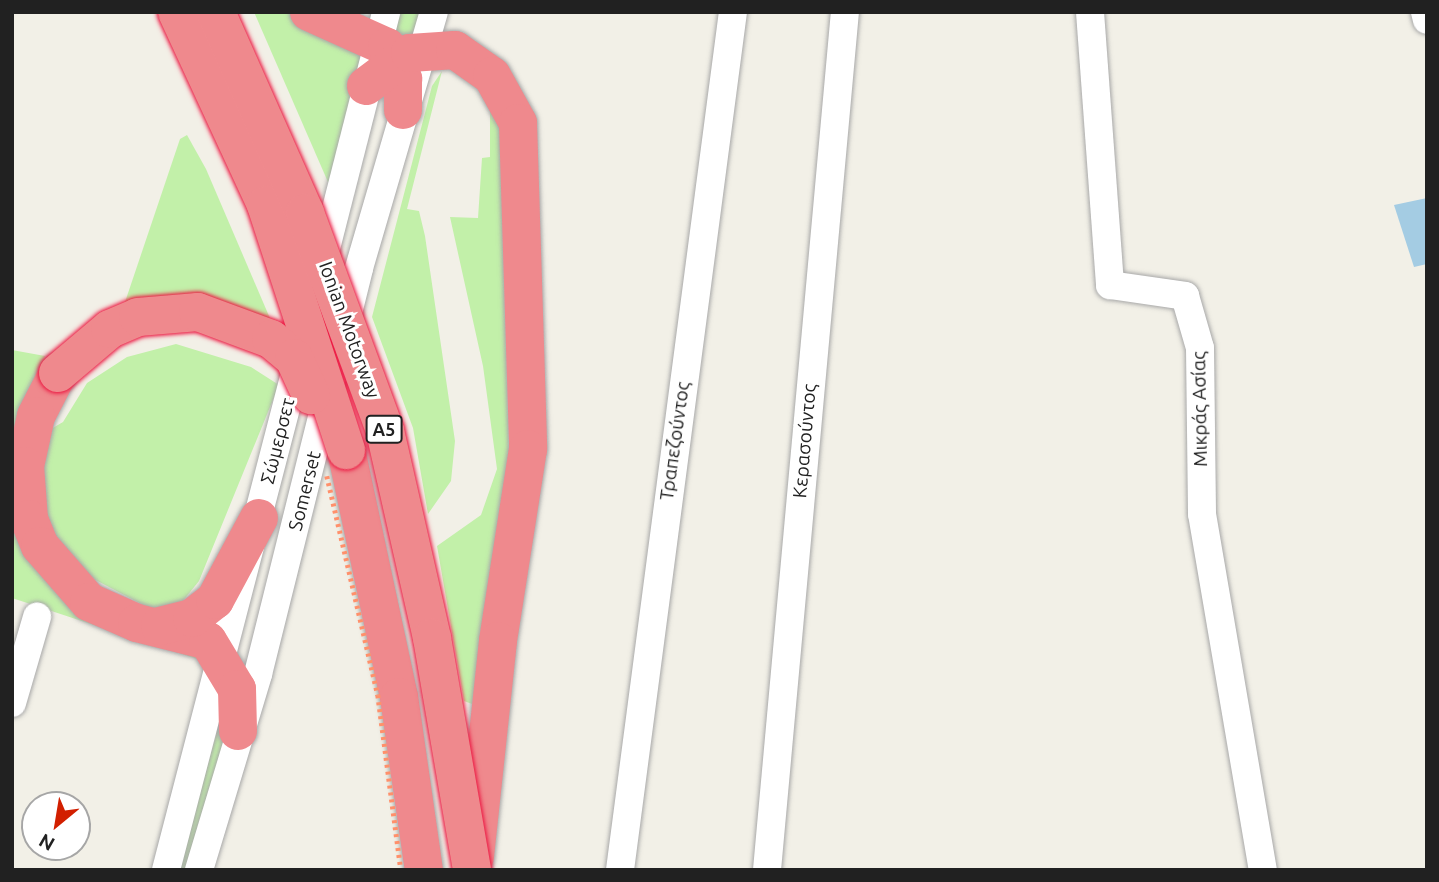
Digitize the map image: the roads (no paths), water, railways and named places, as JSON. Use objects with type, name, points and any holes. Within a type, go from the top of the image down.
[{"type":"highway","name":"Ionian Motorway","points":[[177,12],[266,205],[397,685],[424,870]]},
{"type":"highway","name":"Ionian Motorway","points":[[216,12],[305,212],[385,431],[432,638],[473,870]]},
{"type":"highway","points":[[319,13],[456,50],[476,61],[512,106],[528,366],[528,449],[498,641],[473,870]]},
{"type":"highway","points":[[366,86],[404,35]]},
{"type":"highway","points":[[403,110],[404,35]]},
{"type":"highway","points":[[238,731],[239,699],[224,660],[195,634],[160,626],[89,602],[51,563],[29,519],[28,441],[58,373],[81,349],[138,317],[198,312],[226,318],[271,339],[294,358],[324,423],[335,456]]},
{"type":"highway","points":[[160,626],[192,618],[215,600],[259,518]]},
{"type":"street","name":"Τραπεζούντος","points":[[620,870],[733,12]]},
{"type":"street","name":"Κερασούντος","points":[[767,870],[845,12]]},
{"type":"street","name":"Μικράς Ασίας","points":[[1090,12],[1110,285],[1185,296],[1200,348],[1202,514],[1263,870]]},
{"type":"street","points":[[1425,12],[1427,20]]},
{"type":"street","name":"Σώμερσετ","points":[[166,870],[224,660],[366,86]]},
{"type":"street","name":"Somerset","points":[[199,870],[403,110]]},
{"type":"street","points":[[12,703],[37,617]]},
{"type":"water","points":[[1427,198],[1427,264],[1414,267],[1394,205]]}]
